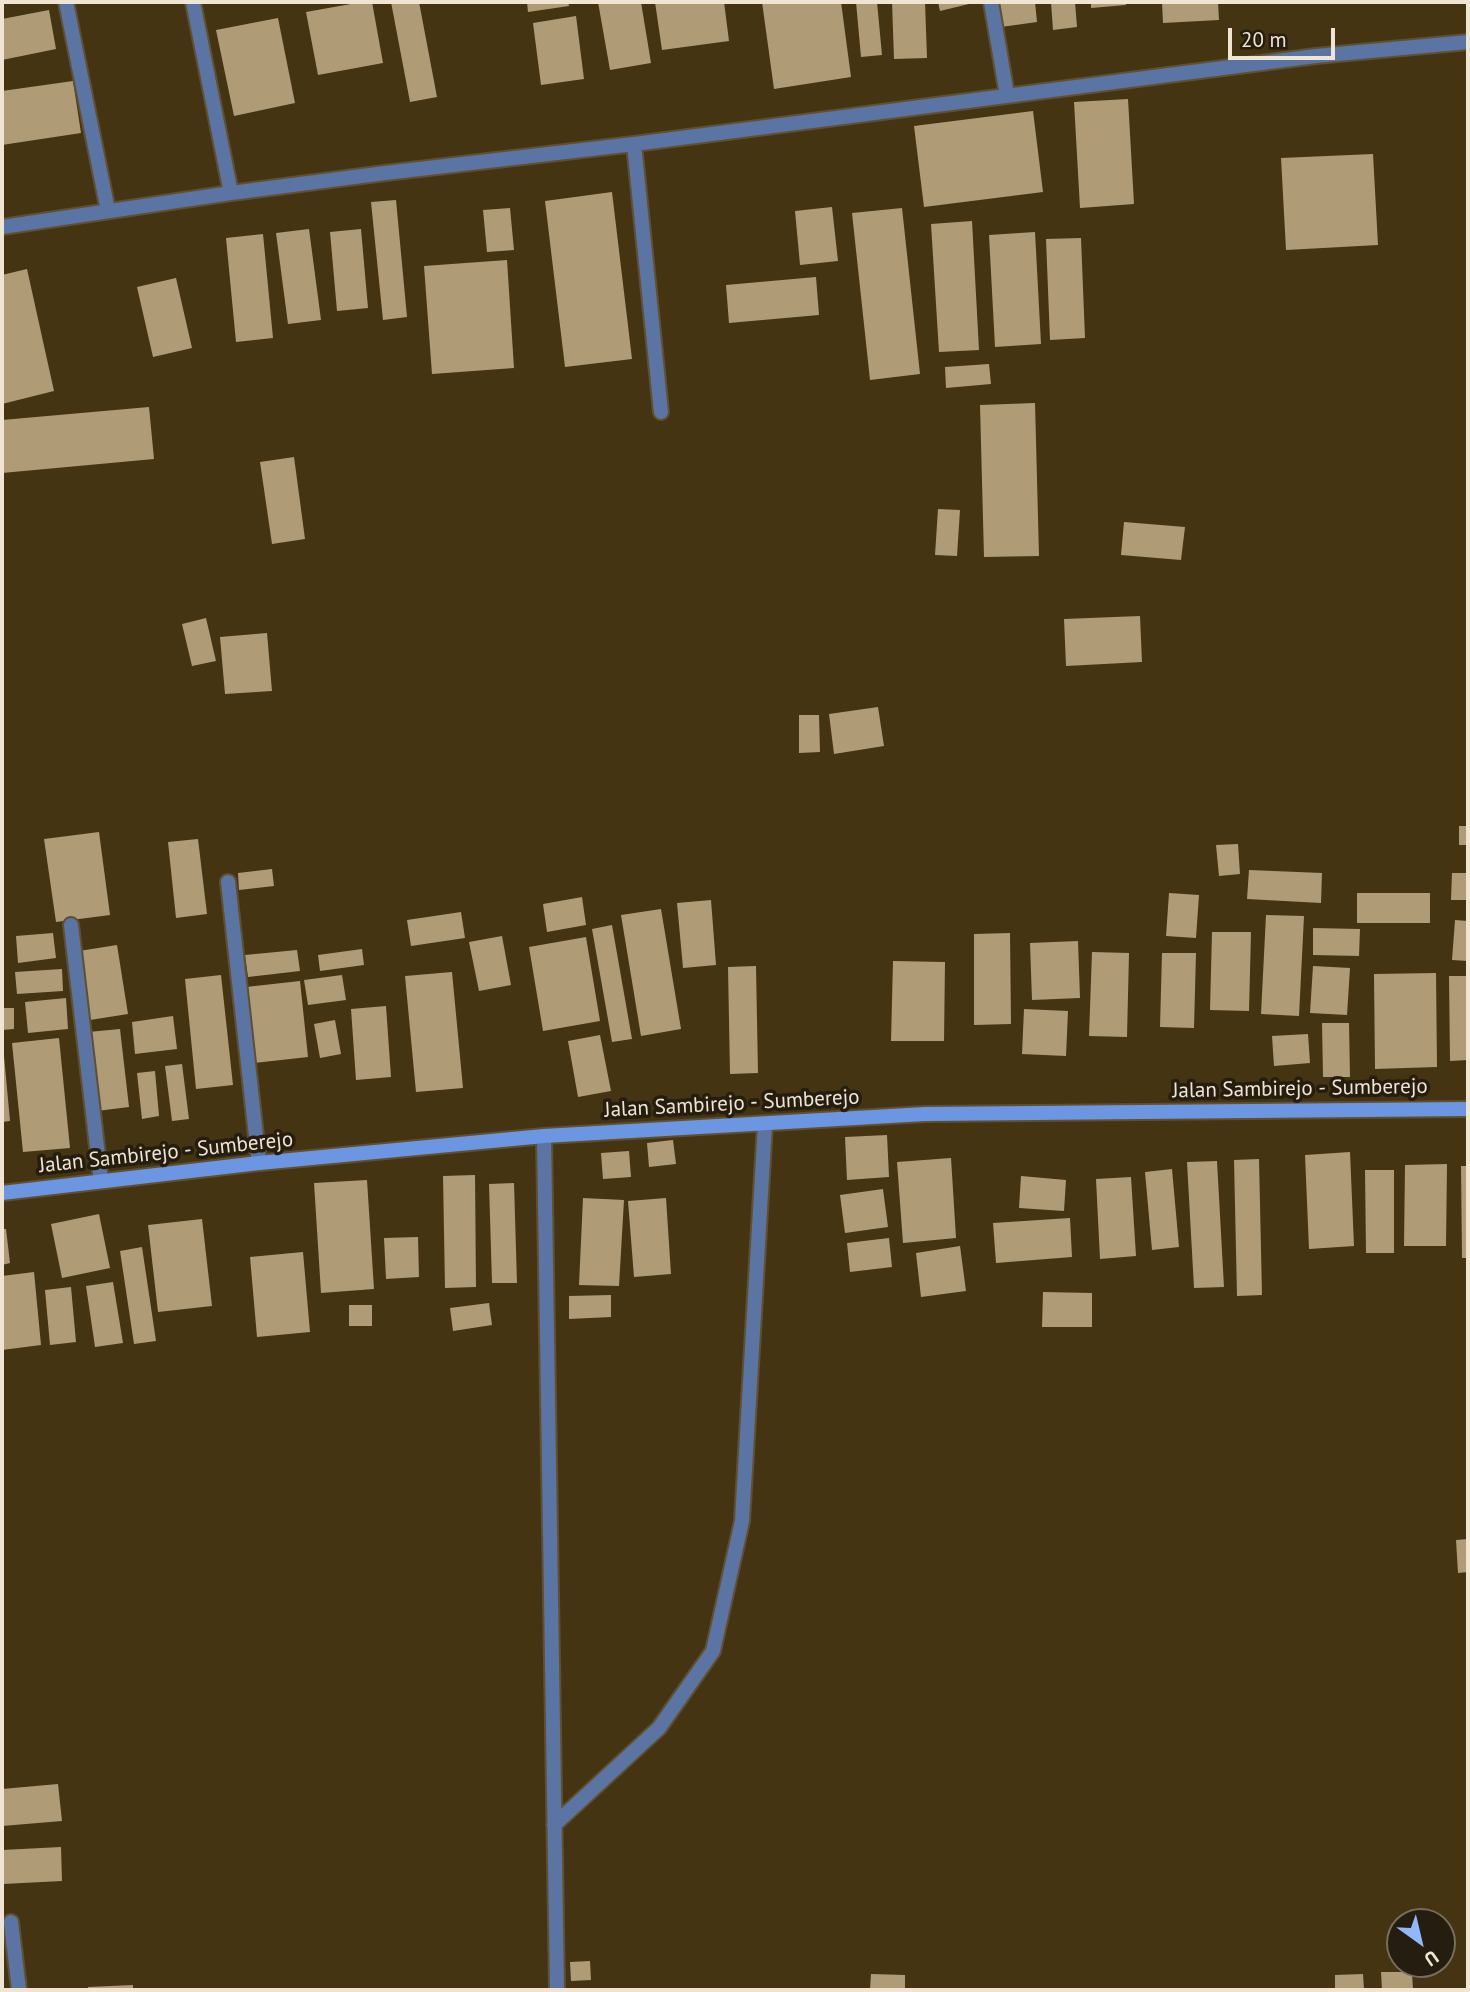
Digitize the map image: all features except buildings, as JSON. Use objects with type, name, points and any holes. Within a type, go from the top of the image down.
[{"type":"main road","name":"Jalan Sambirejo - Sumberejo","points":[[2,1193],[259,1163],[544,1136],[925,1114],[1468,1109]]},
{"type":"street","points":[[66,2],[108,211]]},
{"type":"street","points":[[193,2],[231,193]]},
{"type":"street","points":[[992,2],[1007,95]]},
{"type":"street","points":[[2,227],[231,193],[1316,56],[1468,41]]},
{"type":"street","points":[[634,144],[661,412]]},
{"type":"street","points":[[228,882],[259,1163]]},
{"type":"street","points":[[71,925],[101,1181]]},
{"type":"street","points":[[554,1825],[659,1728],[713,1651],[742,1521],[765,1124]]},
{"type":"street","points":[[544,1136],[557,1990]]},
{"type":"street","points":[[11,1922],[19,1990]]}]
